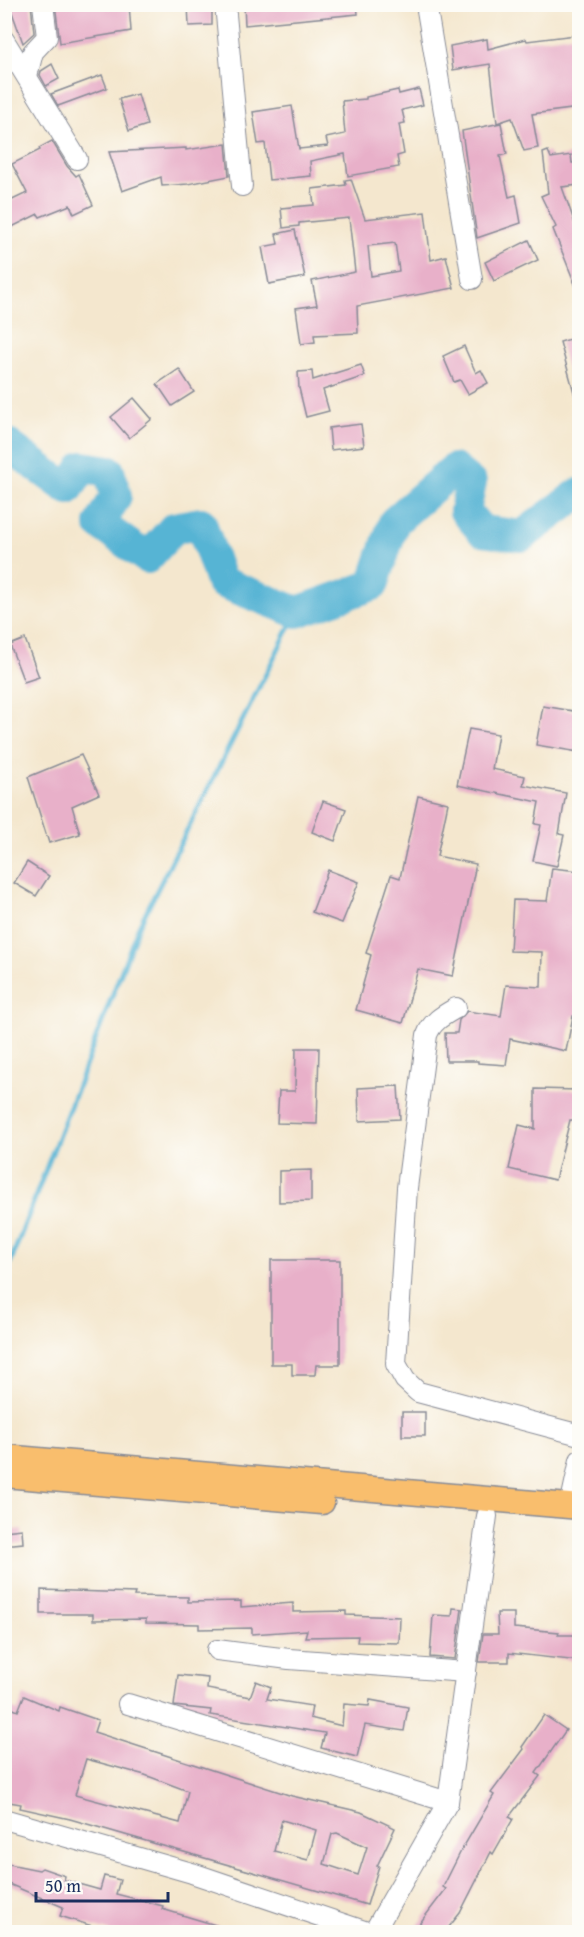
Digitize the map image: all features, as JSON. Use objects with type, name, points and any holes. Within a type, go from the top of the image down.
[{"type":"main road","points":[[4,1457],[576,1512]]},
{"type":"main road","points":[[4,1475],[487,1516],[576,1512]]},
{"type":"street","points":[[27,76],[33,52],[47,37],[43,4]]},
{"type":"street","points":[[225,4],[242,186]]},
{"type":"street","points":[[426,4],[472,279]]},
{"type":"street","points":[[4,40],[77,159]]},
{"type":"street","points":[[456,1008],[430,1027],[427,1035],[407,1188],[396,1364],[405,1380],[418,1392],[579,1435]]},
{"type":"street","points":[[576,1512],[579,1460]]},
{"type":"street","points":[[374,1932],[448,1802],[487,1516]]},
{"type":"street","points":[[217,1650],[289,1659],[466,1672]]},
{"type":"street","points":[[128,1704],[448,1802]]},
{"type":"street","points":[[4,1819],[192,1873],[367,1932]]},
{"type":"building","points":[[9,4],[31,4],[34,33],[23,43]]},
{"type":"building","points":[[55,4],[129,4],[131,31],[60,43]]},
{"type":"building","points":[[188,4],[212,4],[212,25],[189,26]]},
{"type":"building","points":[[244,4],[357,4],[358,14],[245,25]]},
{"type":"building","points":[[575,35],[579,69],[576,69],[579,108],[532,114],[538,148],[524,151],[512,118],[497,123],[490,64],[453,70],[450,46],[487,39],[488,49],[526,39],[527,41]]},
{"type":"building","points":[[52,64],[59,79],[46,86],[40,75],[41,71]]},
{"type":"building","points":[[102,75],[107,88],[58,106],[51,94]]},
{"type":"building","points":[[419,89],[423,105],[402,110],[405,123],[399,124],[404,154],[397,156],[399,167],[348,176],[345,154],[310,161],[311,176],[269,180],[265,143],[258,144],[253,112],[292,106],[299,149],[328,146],[326,138],[345,134],[342,101],[366,99],[366,97],[398,90],[399,94]]},
{"type":"building","points":[[138,94],[147,125],[129,131],[119,99]]},
{"type":"building","points":[[501,123],[507,154],[500,156],[509,197],[516,195],[521,223],[477,238],[462,131]]},
{"type":"building","points":[[52,141],[67,166],[76,176],[79,174],[93,205],[74,214],[70,205],[40,217],[38,214],[12,227],[4,212],[4,204],[27,193],[12,164],[40,150],[39,148]]},
{"type":"building","points":[[226,144],[229,176],[188,184],[162,186],[161,177],[122,191],[109,152],[186,148],[186,150]]},
{"type":"building","points":[[548,151],[551,158],[571,155],[572,163],[579,163],[579,185],[562,187],[579,235],[579,294],[553,229],[556,227],[541,196],[548,193],[543,153]]},
{"type":"building","points":[[351,179],[365,219],[425,212],[431,260],[446,256],[454,288],[357,306],[358,333],[314,335],[315,342],[301,344],[296,308],[317,305],[312,281],[355,272],[349,218],[299,223],[299,226],[283,228],[281,208],[314,205],[312,189],[346,185],[345,180]],"holes":[[[395,243],[399,271],[371,276],[368,246]]]},
{"type":"building","points":[[295,230],[305,277],[269,284],[262,247],[278,244],[276,234]]},
{"type":"building","points":[[529,240],[538,260],[494,281],[485,262]]},
{"type":"building","points":[[577,337],[579,396],[575,396],[560,342]]},
{"type":"building","points":[[464,346],[476,373],[481,370],[488,383],[468,394],[460,380],[454,382],[443,356]]},
{"type":"building","points":[[361,365],[365,376],[323,390],[329,411],[306,417],[299,388],[298,372],[312,371],[313,380]]},
{"type":"building","points":[[179,369],[194,392],[172,406],[157,384]]},
{"type":"building","points":[[134,398],[152,419],[129,438],[111,417]]},
{"type":"building","points":[[361,424],[364,446],[331,450],[329,428]]},
{"type":"building","points":[[25,639],[39,677],[24,682],[10,645]]},
{"type":"building","points":[[543,706],[579,712],[579,752],[536,745]]},
{"type":"building","points":[[469,729],[498,734],[492,769],[525,776],[523,785],[566,793],[559,834],[564,835],[557,866],[533,861],[541,825],[535,824],[539,802],[457,785]]},
{"type":"building","points":[[81,755],[99,794],[72,806],[80,834],[49,843],[28,777]]},
{"type":"building","points":[[418,796],[448,803],[437,856],[476,864],[453,976],[418,969],[403,1023],[356,1010],[371,955],[366,953],[391,875],[400,878]]},
{"type":"building","points":[[323,801],[346,809],[335,841],[312,832]]},
{"type":"building","points":[[27,862],[49,876],[36,896],[14,883]]},
{"type":"building","points":[[552,868],[579,871],[576,991],[579,992],[579,1016],[573,1016],[566,1051],[510,1039],[506,1065],[478,1063],[478,1061],[446,1061],[445,1033],[457,1033],[459,1020],[467,1011],[501,1016],[506,985],[541,987],[542,952],[510,951],[513,900],[547,901]]},
{"type":"building","points":[[328,870],[359,882],[342,923],[312,912]]},
{"type":"building","points":[[296,1048],[319,1048],[317,1124],[277,1123],[279,1091],[295,1091]]},
{"type":"building","points":[[398,1086],[400,1119],[359,1121],[358,1088]]},
{"type":"building","points":[[535,1089],[579,1090],[579,1114],[577,1113],[575,1120],[570,1120],[555,1180],[509,1169],[519,1125],[535,1129]]},
{"type":"building","points":[[311,1170],[311,1201],[279,1202],[279,1171]]},
{"type":"building","points":[[271,1260],[340,1260],[340,1365],[316,1365],[315,1375],[292,1375],[292,1364],[271,1364]]},
{"type":"building","points":[[402,1412],[425,1412],[425,1436],[402,1436]]},
{"type":"building","points":[[22,1529],[23,1543],[4,1545],[4,1531]]},
{"type":"building","points":[[41,1590],[188,1597],[188,1602],[241,1601],[241,1607],[293,1603],[293,1612],[346,1611],[346,1615],[400,1617],[399,1643],[357,1642],[358,1636],[305,1637],[307,1630],[252,1634],[252,1628],[199,1629],[199,1624],[146,1623],[146,1619],[93,1620],[93,1614],[41,1614]]},
{"type":"building","points":[[453,1608],[462,1609],[455,1659],[430,1657],[433,1615],[452,1616]]},
{"type":"building","points":[[497,1613],[514,1613],[514,1628],[559,1632],[558,1635],[579,1635],[579,1661],[509,1653],[509,1662],[479,1662],[483,1634],[498,1634]]},
{"type":"building","points":[[178,1675],[208,1678],[207,1689],[250,1697],[256,1681],[271,1687],[267,1699],[312,1706],[310,1718],[342,1726],[344,1704],[369,1706],[370,1700],[408,1707],[404,1731],[365,1725],[357,1757],[321,1748],[325,1733],[210,1715],[211,1710],[174,1706]]},
{"type":"building","points":[[24,1696],[59,1711],[60,1707],[98,1720],[94,1732],[292,1796],[361,1812],[395,1828],[377,1866],[379,1866],[367,1905],[70,1819],[20,1808],[21,1804],[4,1801],[4,1705],[18,1711]],"holes":[[[86,1759],[145,1775],[188,1791],[180,1823],[75,1795]],[[282,1820],[316,1830],[308,1860],[274,1851]],[[337,1833],[367,1847],[358,1875],[324,1864],[332,1834]]]},
{"type":"building","points":[[544,1715],[566,1730],[536,1773],[540,1776],[509,1817],[513,1819],[493,1854],[491,1852],[460,1913],[445,1932],[413,1932],[446,1889],[443,1887],[461,1851],[494,1795],[491,1793],[524,1749],[522,1747]]},
{"type":"building","points":[[4,1863],[39,1870],[42,1868],[65,1876],[64,1880],[100,1890],[104,1876],[120,1880],[116,1894],[163,1906],[162,1909],[229,1929],[228,1932],[111,1932],[60,1916],[63,1907],[4,1882]]},
{"type":"waterway","points":[[4,442],[68,489],[83,467],[109,471],[116,496],[100,524],[147,558],[174,528],[201,523],[221,582],[297,612],[373,585],[394,522],[454,469],[471,483],[465,511],[482,531],[522,536],[578,494],[580,497]]},
{"type":"waterway","points":[[4,1279],[138,928],[297,612]]}]
